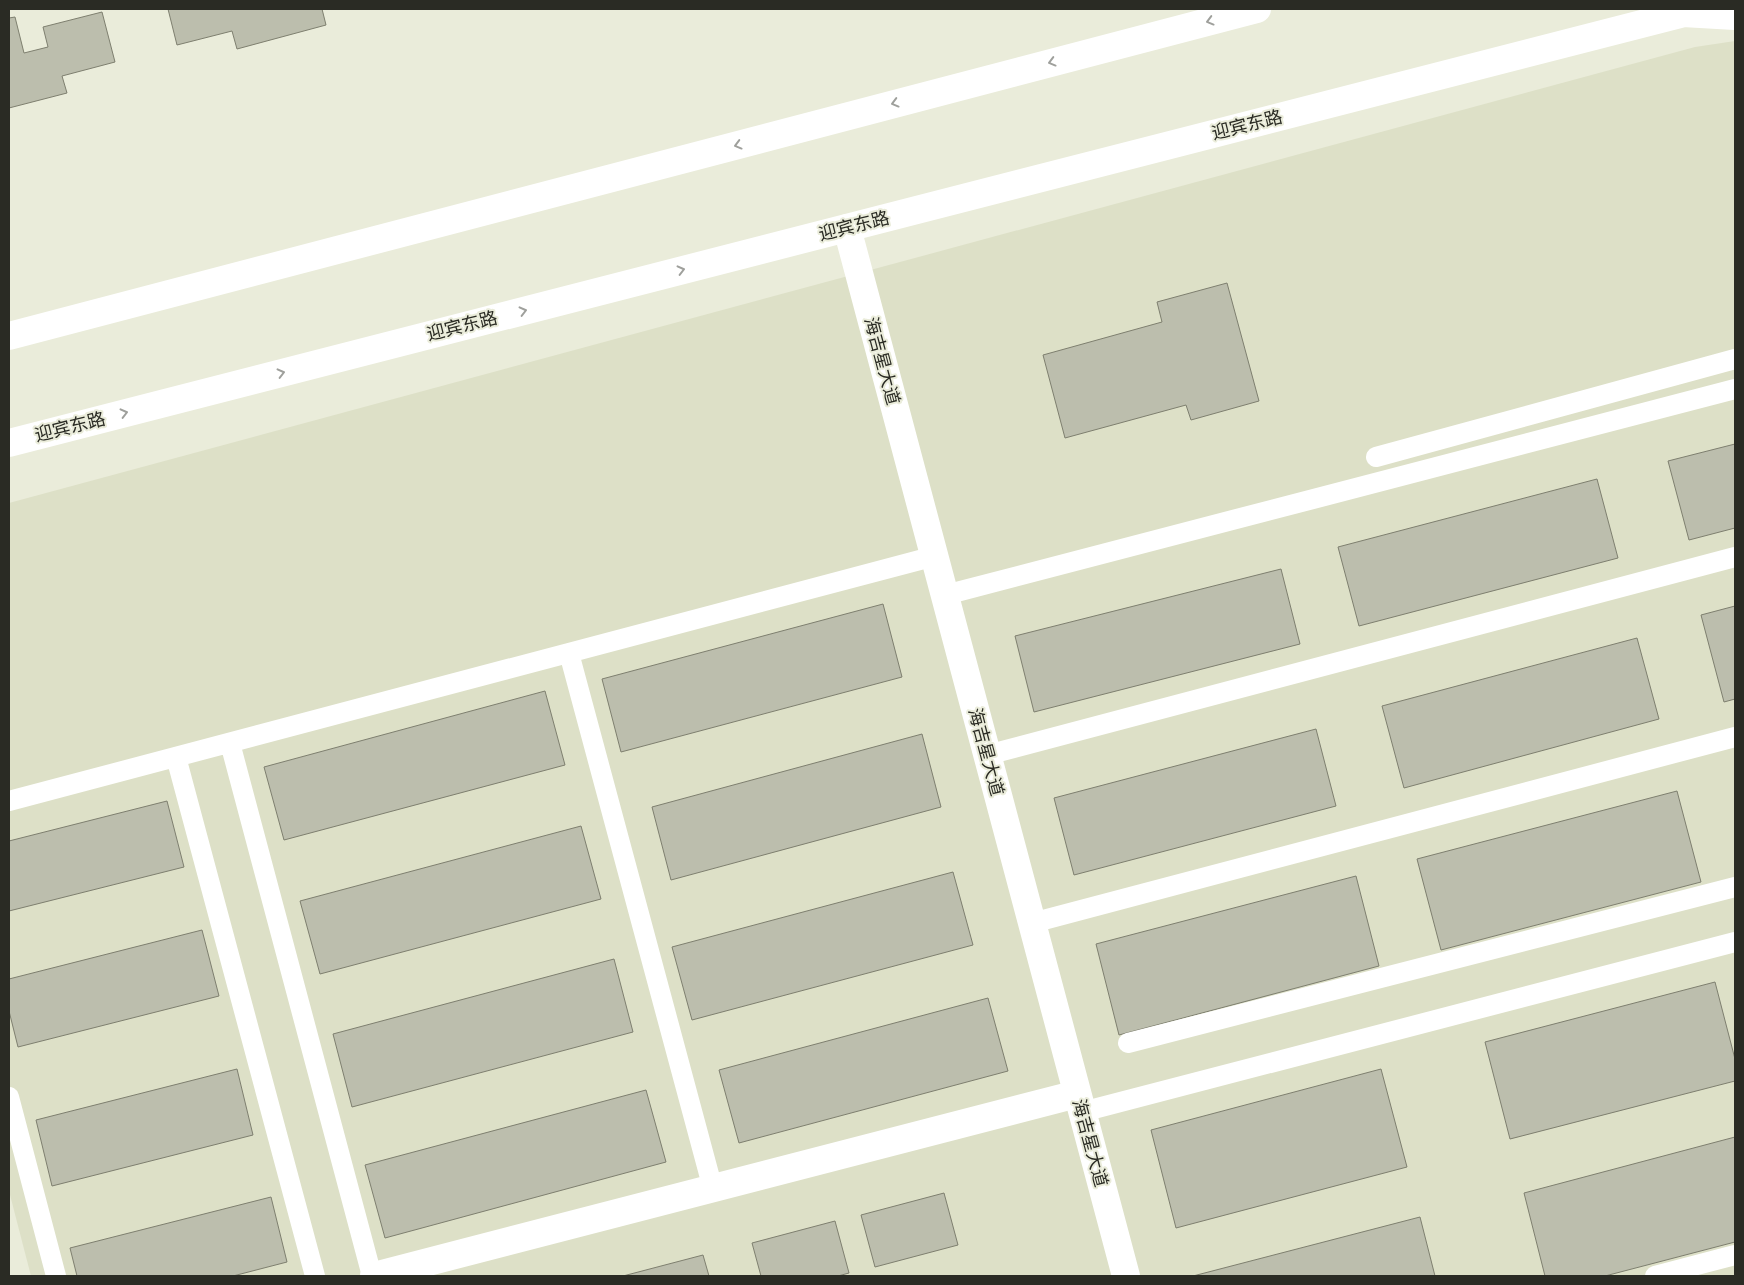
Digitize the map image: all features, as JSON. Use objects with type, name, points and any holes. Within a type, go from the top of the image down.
[{"type":"main road","points":[[9,336],[1257,9]]},
{"type":"main road","name":"迎宾东路","points":[[9,443],[1691,11],[1735,16]]},
{"type":"main road","name":"海吉星大道","points":[[847,228],[1126,1276]]},
{"type":"main road","points":[[373,1276],[713,1189],[1080,1103]]},
{"type":"lane","points":[[1376,457],[1735,359]]},
{"type":"lane","points":[[945,595],[1735,389]]},
{"type":"lane","points":[[9,801],[935,556]]},
{"type":"lane","points":[[987,755],[1735,557]]},
{"type":"lane","points":[[569,653],[713,1189]]},
{"type":"lane","points":[[1032,923],[1735,737]]},
{"type":"lane","points":[[230,742],[373,1276]]},
{"type":"lane","points":[[176,757],[315,1276]]},
{"type":"lane","points":[[1128,1043],[1735,886]]},
{"type":"lane","points":[[1080,1103],[1735,942]]},
{"type":"lane","points":[[9,1097],[56,1276]]},
{"type":"lane","points":[[1655,1276],[1735,1255]]},
{"type":"shaded area","points":[[1735,41],[1735,1276],[31,1276],[9,1191],[9,503],[1695,47]]},
{"type":"building","points":[[168,9],[322,9],[326,25],[237,49],[232,31],[177,45]]},
{"type":"building","points":[[102,12],[115,62],[62,76],[67,93],[9,108],[9,18],[15,17],[24,53],[48,47],[43,27]]},
{"type":"building","points":[[1227,283],[1259,401],[1191,420],[1186,405],[1065,438],[1043,355],[1162,322],[1157,302]]},
{"type":"building","points":[[1735,444],[1735,528],[1689,540],[1668,461]]},
{"type":"building","points":[[1597,479],[1618,558],[1359,626],[1338,547]]},
{"type":"building","points":[[1281,569],[1300,644],[1034,712],[1015,636]]},
{"type":"building","points":[[883,604],[902,677],[621,752],[602,679]]},
{"type":"building","points":[[1735,606],[1735,699],[1724,702],[1701,615]]},
{"type":"building","points":[[1637,638],[1659,719],[1404,788],[1382,706]]},
{"type":"building","points":[[545,691],[565,765],[284,840],[264,767]]},
{"type":"building","points":[[1316,729],[1336,806],[1074,875],[1054,798]]},
{"type":"building","points":[[922,734],[941,807],[671,880],[652,807]]},
{"type":"building","points":[[1677,791],[1701,882],[1441,950],[1417,859]]},
{"type":"building","points":[[167,801],[184,867],[9,911],[9,841]]},
{"type":"building","points":[[581,826],[601,899],[320,974],[300,901]]},
{"type":"building","points":[[953,872],[973,945],[692,1020],[672,947]]},
{"type":"building","points":[[1356,876],[1379,966],[1119,1035],[1096,944]]},
{"type":"building","points":[[202,930],[219,996],[18,1047],[9,1011],[9,979]]},
{"type":"building","points":[[614,959],[633,1032],[352,1107],[333,1034]]},
{"type":"building","points":[[1715,982],[1735,1059],[1735,1081],[1510,1139],[1485,1042]]},
{"type":"building","points":[[988,998],[1008,1071],[739,1143],[719,1070]]},
{"type":"building","points":[[237,1069],[253,1135],[52,1186],[36,1120]]},
{"type":"building","points":[[1381,1069],[1407,1167],[1176,1228],[1151,1130]]},
{"type":"building","points":[[646,1090],[666,1162],[385,1238],[365,1165]]},
{"type":"building","points":[[1735,1137],[1735,1242],[1605,1276],[1545,1276],[1524,1193]]},
{"type":"building","points":[[944,1193],[958,1245],[875,1267],[861,1215]]},
{"type":"building","points":[[271,1197],[287,1262],[233,1276],[77,1276],[70,1248]]},
{"type":"building","points":[[1420,1217],[1435,1276],[1193,1276]]},
{"type":"building","points":[[835,1221],[849,1273],[838,1276],[761,1276],[752,1243]]},
{"type":"building","points":[[703,1255],[709,1276],[623,1276]]}]
